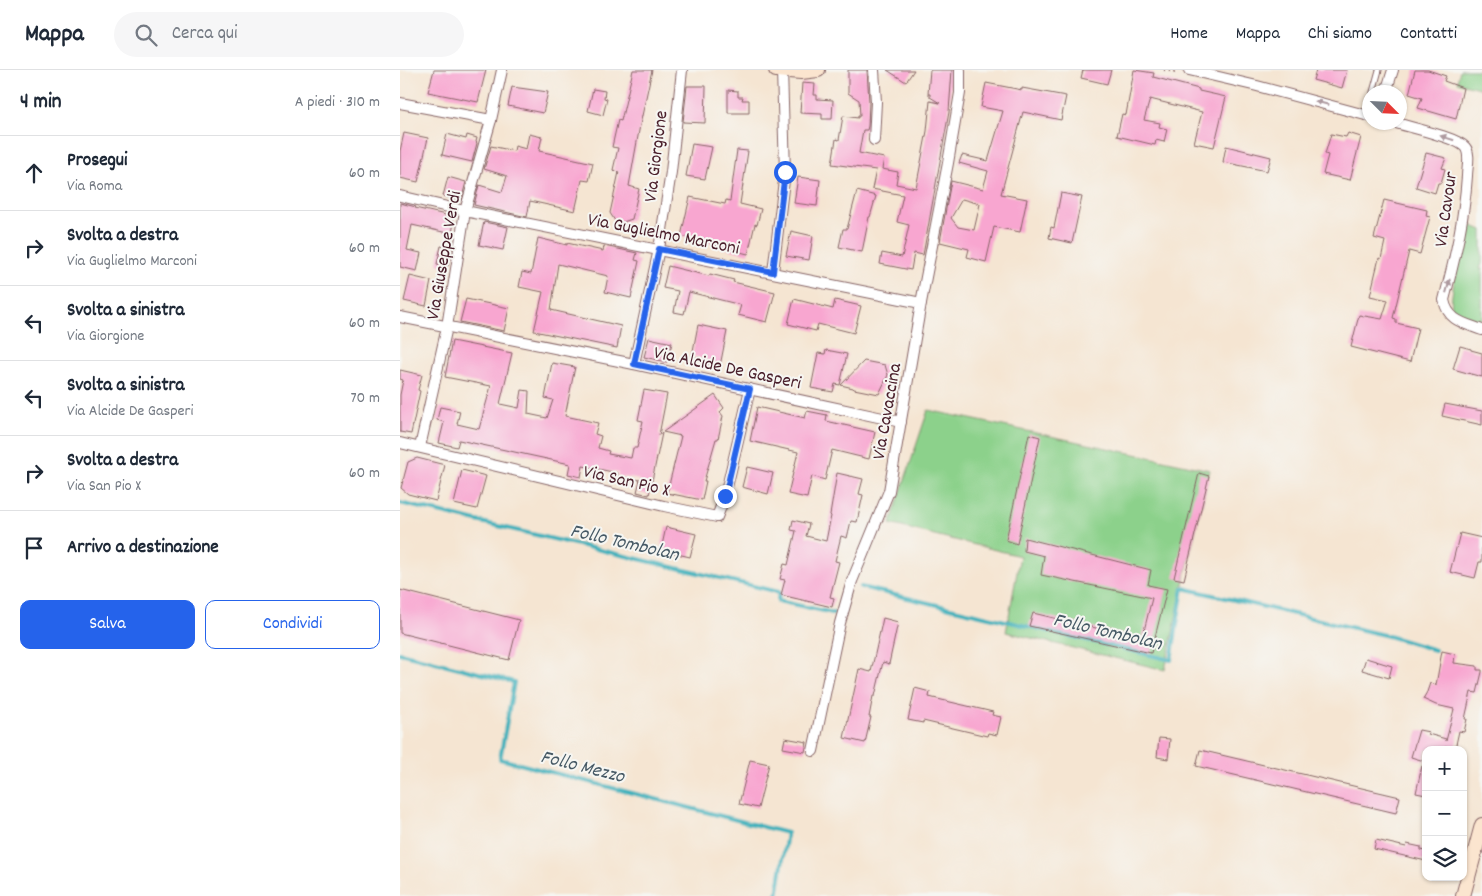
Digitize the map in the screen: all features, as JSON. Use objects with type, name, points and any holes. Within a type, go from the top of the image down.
[{"type":"main road","points":[[776,70],[801,72],[818,70]]},
{"type":"main road","points":[[1463,896],[1482,825]]},
{"type":"street","name":"Via Giuseppe Verdi","points":[[420,447],[447,327],[465,211],[491,120],[502,70]]},
{"type":"street","name":"Via Giorgione","points":[[634,364],[659,249],[682,70]]},
{"type":"street","points":[[773,272],[785,172],[782,70]]},
{"type":"street","points":[[874,70],[876,102],[874,140]]},
{"type":"street","name":"Via Cavaccina","points":[[813,751],[840,624],[852,581],[889,491],[921,303],[950,154],[960,93],[960,70]]},
{"type":"street","points":[[1189,70],[1362,114]]},
{"type":"street","points":[[1388,85],[1393,70]]},
{"type":"street","points":[[400,103],[491,120]]},
{"type":"street","name":"Via Cavour","points":[[1407,126],[1453,140],[1463,145],[1468,152],[1465,205],[1461,230],[1444,300],[1450,315],[1457,320],[1482,330]]},
{"type":"street","name":"Via Guglielmo Marconi","points":[[400,196],[465,211],[921,303]]},
{"type":"street","name":"Via Alcide De Gasperi","points":[[400,317],[634,364],[901,422]]},
{"type":"street","name":"Via San Pio X","points":[[400,443],[664,506],[718,517],[725,496],[750,389]]},
{"type":"lane","points":[[1375,85],[1379,70]]},
{"type":"green space","points":[[1460,70],[1482,70],[1482,89],[1457,82]]},
{"type":"green space","points":[[1468,224],[1482,230],[1482,263],[1480,269],[1482,269],[1482,322],[1456,313],[1453,311],[1452,305],[1454,283]]},
{"type":"green space","points":[[928,410],[1210,470],[1165,670],[1006,632],[1020,556],[890,524]]},
{"type":"building","points":[[434,70],[486,70],[478,102],[428,92]]},
{"type":"building","points":[[633,70],[652,70],[629,186],[639,189],[632,219],[617,224],[610,213],[619,172],[613,170],[618,148],[612,147],[618,120],[621,121]]},
{"type":"building","points":[[848,70],[867,70],[868,126],[867,130],[863,130],[859,153],[884,158],[882,169],[898,172],[896,184],[916,188],[927,131],[930,101],[940,103],[928,94],[930,70],[952,70],[949,112],[923,255],[914,253],[911,270],[880,264],[882,253],[902,257],[909,225],[897,222],[903,195],[872,189],[876,170],[832,164],[836,139],[839,140],[843,116],[858,118],[860,116],[859,100],[848,93]]},
{"type":"building","points":[[887,70],[914,70],[906,82]]},
{"type":"building","points":[[1083,70],[1111,70],[1107,84],[1081,78]]},
{"type":"building","points":[[1134,70],[1154,73],[1153,77],[1226,97],[1214,147],[1194,143],[1202,112],[1150,99],[1144,120],[1160,123],[1159,127],[1167,129],[1164,142],[1156,140],[1155,145],[1117,136],[1122,114],[1126,115]]},
{"type":"building","points":[[1316,70],[1347,70],[1342,88],[1313,80]]},
{"type":"building","points":[[1415,70],[1428,70],[1446,76],[1444,81],[1463,88],[1456,119],[1418,108],[1422,98],[1409,94]]},
{"type":"building","points":[[802,83],[815,84],[814,95],[817,95],[817,99],[833,100],[832,119],[822,119],[822,114],[800,113]]},
{"type":"building","points":[[986,83],[1066,96],[1061,120],[1023,112],[1001,194],[1027,199],[1020,232],[994,227],[986,262],[967,257],[969,249],[940,242],[951,181],[983,189],[988,171],[959,163],[962,155],[988,161],[1003,111],[981,107]],"holes":[[[962,199],[980,204],[974,230],[958,227],[951,218]]]},
{"type":"building","points":[[687,86],[706,86],[705,123],[683,122]]},
{"type":"building","points":[[512,87],[548,92],[543,113],[508,106]]},
{"type":"building","points":[[593,89],[605,91],[604,98],[607,99],[603,115],[588,111]]},
{"type":"building","points":[[728,90],[738,91],[738,97],[743,97],[742,100],[749,100],[749,113],[728,113]]},
{"type":"building","points":[[404,133],[428,138],[418,182],[400,178],[400,151]]},
{"type":"building","points":[[1348,133],[1361,137],[1350,180],[1323,174],[1328,155],[1325,154],[1331,134],[1346,137]]},
{"type":"building","points":[[447,134],[466,139],[467,135],[477,138],[472,162],[442,155]]},
{"type":"building","points":[[529,134],[542,137],[539,151],[593,163],[589,181],[582,180],[575,211],[530,201],[527,217],[474,205],[479,185],[502,192],[507,176],[484,169],[491,146],[514,151],[515,146],[526,149]]},
{"type":"building","points":[[692,144],[712,147],[705,179],[686,176]]},
{"type":"building","points":[[1226,146],[1271,157],[1267,171],[1223,162]]},
{"type":"building","points":[[737,150],[748,151],[740,204],[761,209],[757,225],[755,224],[748,254],[681,236],[690,197],[725,204],[726,200],[730,201]]},
{"type":"building","points":[[1426,153],[1446,158],[1442,168],[1445,169],[1441,183],[1438,183],[1435,193],[1416,187]]},
{"type":"building","points":[[448,177],[466,182],[461,201],[443,196]]},
{"type":"building","points":[[798,177],[820,180],[817,206],[794,203]]},
{"type":"building","points":[[857,191],[876,196],[869,217],[862,252],[839,247],[843,229],[847,229]]},
{"type":"building","points":[[1061,193],[1082,197],[1072,243],[1049,238],[1051,227],[1054,228]]},
{"type":"building","points":[[1384,200],[1427,210],[1426,216],[1430,217],[1420,254],[1409,251],[1393,318],[1396,319],[1396,323],[1418,328],[1410,362],[1351,347],[1359,315],[1382,319],[1388,300],[1370,296],[1385,241],[1374,238]]},
{"type":"building","points":[[400,203],[446,215],[445,219],[454,221],[452,234],[412,225],[407,250],[421,253],[417,271],[400,267]]},
{"type":"building","points":[[484,222],[508,227],[503,250],[479,245]]},
{"type":"building","points":[[791,231],[813,236],[809,260],[786,256]]},
{"type":"building","points":[[538,238],[603,251],[604,246],[637,253],[635,260],[639,261],[631,298],[605,292],[608,276],[558,264],[551,310],[621,326],[617,348],[534,331],[543,292],[519,287],[522,272],[531,274]]},
{"type":"building","points":[[441,246],[452,248],[448,266],[437,264]]},
{"type":"building","points":[[668,266],[709,276],[710,274],[734,280],[733,282],[775,292],[767,322],[738,315],[741,305],[689,292],[684,314],[674,312],[678,291],[663,288]]},
{"type":"building","points":[[410,276],[431,281],[426,306],[404,301]]},
{"type":"building","points":[[466,299],[509,308],[504,331],[460,322]]},
{"type":"building","points":[[794,299],[833,309],[835,300],[861,306],[854,333],[818,324],[816,331],[788,324]]},
{"type":"building","points":[[698,325],[727,331],[720,366],[706,364],[707,360],[692,356]]},
{"type":"building","points":[[649,338],[672,343],[667,362],[644,357]]},
{"type":"building","points":[[452,341],[512,353],[500,404],[519,408],[522,390],[529,391],[528,414],[547,418],[553,400],[545,398],[552,363],[575,367],[565,416],[598,423],[595,434],[601,436],[598,448],[609,451],[608,454],[631,458],[633,448],[637,448],[643,421],[638,420],[644,390],[667,394],[659,435],[662,433],[649,495],[637,492],[640,480],[617,476],[618,473],[583,466],[581,477],[568,474],[570,464],[459,440],[457,447],[439,443],[444,422],[437,420],[440,407],[460,411],[457,424],[479,429],[491,386],[445,377]]},
{"type":"building","points":[[1460,346],[1482,353],[1482,377],[1453,369]]},
{"type":"building","points":[[826,350],[847,354],[840,385],[835,384],[833,392],[811,388],[818,353],[825,354]]},
{"type":"building","points":[[864,361],[885,365],[888,375],[879,394],[841,385]]},
{"type":"building","points":[[400,370],[422,375],[411,434],[400,432],[400,395],[403,380],[400,379]]},
{"type":"building","points":[[715,395],[724,408],[720,412],[723,416],[718,439],[716,439],[704,481],[706,481],[702,500],[667,493],[681,436],[663,432]]},
{"type":"building","points":[[1445,404],[1482,411],[1482,425],[1442,416]]},
{"type":"building","points":[[757,407],[805,418],[807,411],[827,415],[826,421],[875,432],[869,459],[832,450],[825,480],[812,476],[807,498],[788,494],[798,452],[750,441]]},
{"type":"building","points":[[1029,434],[1040,437],[1017,544],[1006,540]]},
{"type":"building","points":[[417,458],[445,465],[436,501],[408,494],[401,488],[408,462]]},
{"type":"building","points":[[747,467],[773,473],[768,494],[742,487]]},
{"type":"building","points":[[462,470],[486,476],[477,509],[454,504]]},
{"type":"building","points":[[837,473],[863,479],[859,494],[863,495],[857,522],[851,521],[847,538],[841,536],[835,561],[839,562],[830,597],[834,598],[832,607],[781,595],[785,580],[780,579],[784,564],[788,565],[796,531],[791,530],[793,520],[809,524],[806,536],[826,541]]},
{"type":"building","points":[[1199,473],[1209,476],[1184,580],[1174,578]]},
{"type":"building","points":[[666,527],[696,534],[690,557],[661,550]]},
{"type":"building","points":[[1460,533],[1482,538],[1482,562],[1479,562],[1475,578],[1450,572]]},
{"type":"building","points":[[1025,538],[1151,570],[1148,585],[1167,589],[1151,653],[1029,626],[1033,613],[1142,639],[1152,598],[1041,575],[1044,556],[1024,551]]},
{"type":"building","points":[[400,590],[519,620],[509,660],[400,633]]},
{"type":"building","points":[[883,618],[898,622],[889,664],[883,662],[875,696],[873,696],[869,717],[871,717],[865,743],[844,738],[859,669],[871,672]]},
{"type":"building","points":[[1442,651],[1455,654],[1454,663],[1477,666],[1477,670],[1482,670],[1477,693],[1471,692],[1464,732],[1459,731],[1456,746],[1422,746],[1422,760],[1411,757],[1419,730],[1429,732],[1428,734],[1446,739],[1446,741],[1454,709],[1436,705],[1423,699],[1430,683],[1436,685]]},
{"type":"building","points":[[1366,658],[1392,666],[1389,678],[1362,670]]},
{"type":"building","points":[[915,688],[930,692],[929,697],[993,712],[992,715],[1001,717],[997,735],[988,733],[987,736],[923,721],[923,723],[908,720]]},
{"type":"building","points":[[785,738],[807,742],[805,752],[783,748]]},
{"type":"building","points":[[1159,738],[1170,739],[1168,759],[1157,757]]},
{"type":"building","points":[[1200,750],[1400,797],[1396,813],[1196,766]]},
{"type":"building","points":[[750,760],[769,764],[758,808],[739,804]]},
{"type":"building","points":[[1422,766],[1422,794],[1416,793]]},
{"type":"building","points":[[1376,840],[1406,847],[1407,844],[1421,847],[1422,860],[1374,849]]},
{"type":"waterway","name":"Follo Tombolan","points":[[400,503],[779,592],[778,601],[833,613]]},
{"type":"waterway","name":"Follo Tombolan","points":[[861,587],[1171,660],[1183,588],[1388,636],[1435,650]]},
{"type":"waterway","name":"Follo Mezzo","points":[[400,653],[514,682],[500,759],[787,833],[777,896]]},
{"type":"route","points":[[725,496],[750,389],[634,364],[659,249],[773,272],[785,172]]}]
